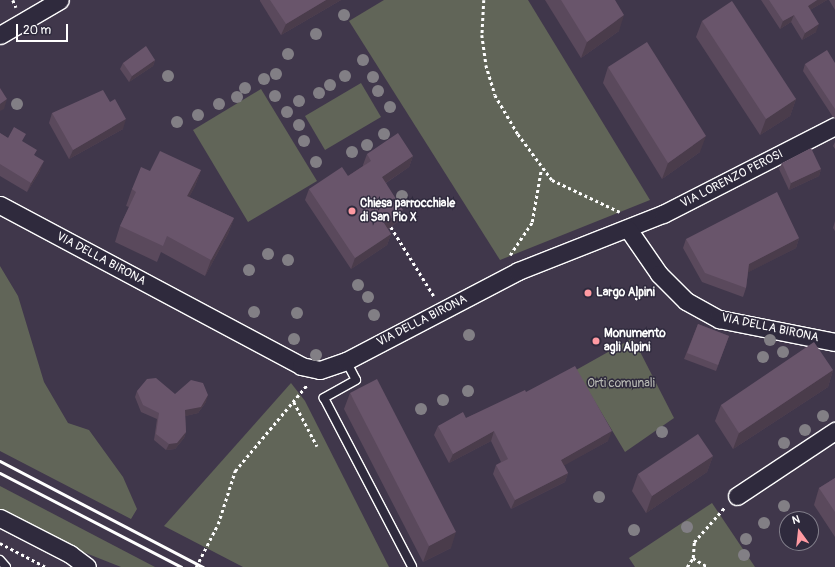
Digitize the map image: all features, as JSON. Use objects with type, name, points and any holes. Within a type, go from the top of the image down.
[{"type":"street","points":[[0,35],[60,0]]},
{"type":"street","name":"VIA LORENZO PEROSI","points":[[628,229],[835,126]]},
{"type":"street","name":"VIA DELLA BIRONA","points":[[0,205],[301,366],[320,370],[346,361],[444,312],[518,271],[589,240],[628,229],[659,274],[686,301],[719,319],[835,342]]},
{"type":"street","points":[[737,496],[835,431]]},
{"type":"street","points":[[0,518],[70,554],[87,567]]},
{"type":"lane","points":[[346,361],[356,380],[324,398],[412,566]]},
{"type":"lane","points":[[0,560],[6,567]]},
{"type":"path","points":[[484,0],[482,35],[495,96],[541,169],[552,180],[620,212],[628,229]]},
{"type":"path","points":[[518,271],[510,256],[532,222],[541,169]]},
{"type":"path","points":[[390,227],[444,312]]},
{"type":"path","points":[[196,567],[218,524],[235,471],[309,383]]},
{"type":"path","points":[[294,402],[317,446]]},
{"type":"path","points":[[687,567],[693,558],[694,542],[705,526],[737,496]]},
{"type":"path","points":[[0,543],[46,567]]},
{"type":"path","points":[[693,558],[708,567]]},
{"type":"green space","points":[[384,0],[528,0],[650,200],[500,260],[349,21]]},
{"type":"green space","points":[[361,83],[381,117],[325,150],[305,116]]},
{"type":"green space","points":[[261,89],[317,181],[248,222],[193,130]]},
{"type":"green space","points":[[0,266],[18,296],[44,382],[68,423],[89,430],[123,477],[137,509],[131,519],[0,451]]},
{"type":"green space","name":"Orti comunali","points":[[633,338],[674,418],[625,452],[576,370]]},
{"type":"green space","points":[[291,383],[305,401],[389,567],[243,567],[164,526]]},
{"type":"green space","points":[[0,486],[155,567],[121,567],[78,550],[0,510]]},
{"type":"green space","points":[[712,503],[755,567],[635,567],[629,558]]},
{"type":"building","points":[[270,0],[326,0],[286,24]]},
{"type":"building","points":[[561,0],[615,0],[624,15],[587,42]]},
{"type":"building","points":[[769,0],[817,0],[808,6],[819,24],[805,33],[794,15],[783,21]]},
{"type":"building","points":[[732,1],[796,99],[766,119],[702,21]]},
{"type":"building","points":[[647,42],[706,136],[668,163],[608,67]]},
{"type":"building","points":[[146,46],[155,60],[132,76],[123,63]]},
{"type":"building","points":[[827,50],[835,63],[835,109],[805,64]]},
{"type":"building","points":[[0,88],[7,99],[0,104]]},
{"type":"building","points":[[103,90],[110,102],[115,99],[126,119],[73,150],[52,113]]},
{"type":"building","points":[[14,127],[26,134],[22,141],[37,150],[34,155],[44,161],[31,183],[0,164],[0,133],[8,138]]},
{"type":"building","name":"Chiesa parrocchiale di San Pio X","points":[[398,133],[413,156],[382,177],[403,210],[384,223],[391,234],[355,258],[309,189],[342,167],[348,176],[371,161],[367,154]]},
{"type":"building","points":[[811,148],[821,169],[791,183],[782,163]]},
{"type":"building","points":[[160,151],[201,170],[187,196],[234,218],[211,260],[167,236],[163,246],[120,226],[136,192],[132,189],[141,167],[150,171]]},
{"type":"building","points":[[777,192],[799,238],[749,264],[746,288],[705,273],[686,239]]},
{"type":"building","points":[[698,324],[729,336],[718,365],[687,353]]},
{"type":"building","points":[[814,342],[833,370],[739,433],[721,405]]},
{"type":"building","points":[[575,366],[612,431],[561,460],[568,473],[515,500],[496,465],[508,459],[494,431],[453,454],[438,426],[463,412],[466,418],[525,390],[526,392]]},
{"type":"building","points":[[156,378],[175,394],[191,380],[203,383],[208,395],[201,407],[185,410],[186,432],[177,443],[169,444],[156,434],[159,413],[143,405],[137,391],[147,379]]},
{"type":"building","points":[[377,379],[456,532],[429,546],[350,393]]},
{"type":"building","points":[[698,434],[713,456],[652,496],[638,474]]},
{"type":"building","points":[[835,478],[835,512],[819,488]]},
{"type":"railway","points":[[0,461],[203,567]]},
{"type":"railway","points":[[0,473],[181,567]]},
{"type":"place","name":"Chiesa parrocchiale di San Pio X","points":[[352,211]]},
{"type":"place","name":"Largo Alpini","points":[[588,293]]},
{"type":"place","name":"Monumento agli Alpini","points":[[596,341]]}]
